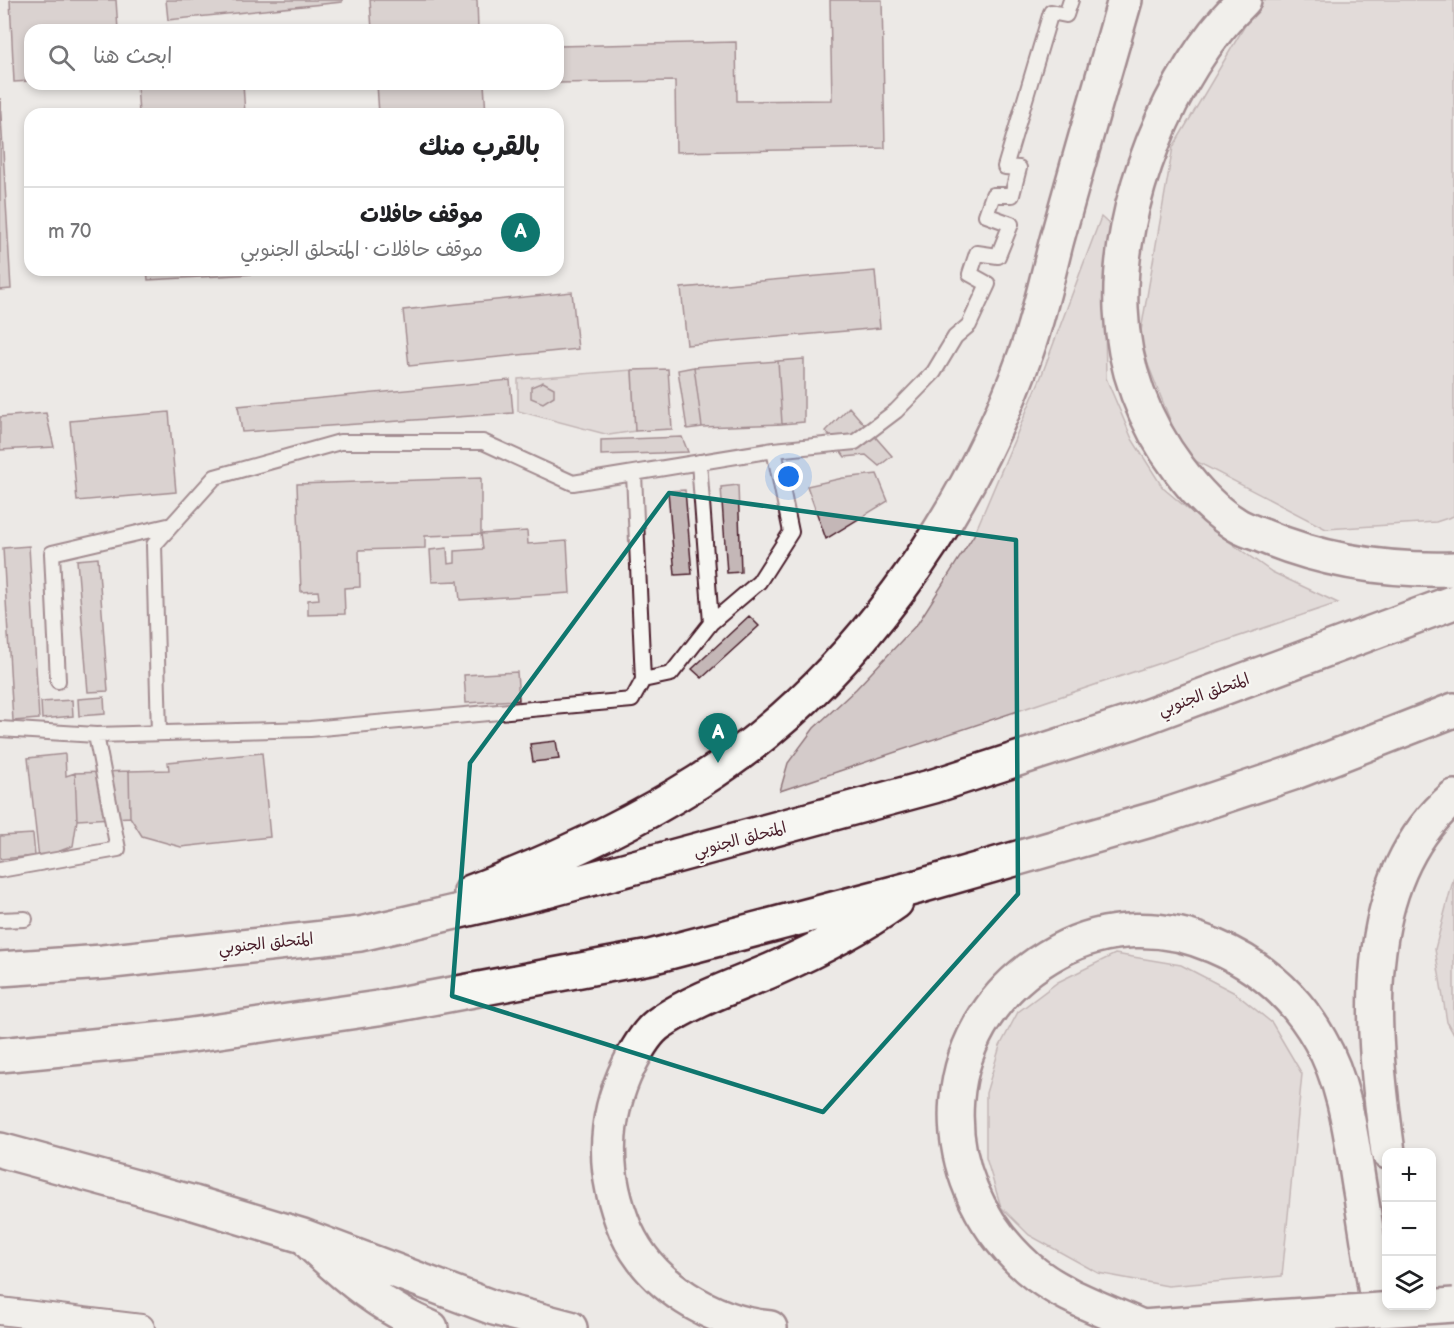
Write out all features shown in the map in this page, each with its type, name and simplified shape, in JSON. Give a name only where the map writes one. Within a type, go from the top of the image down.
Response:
[{"type":"main road","points":[[360,934],[490,885],[554,857],[698,782],[786,713],[865,633],[900,589],[961,497],[1008,399],[1043,297],[1121,13],[1138,0]]},
{"type":"main road","points":[[1244,0],[1207,44],[1184,79],[1161,126],[1137,193],[1123,269],[1121,308],[1124,339],[1139,400],[1163,447],[1188,482],[1235,524],[1295,548],[1358,564],[1395,568],[1454,569]]},
{"type":"main road","name":"المتحلق الجنوبي","points":[[0,969],[103,962],[360,934],[546,891],[934,786],[1132,722],[1454,602]]},
{"type":"main road","points":[[0,1055],[164,1039],[378,1008],[650,957],[917,887],[1161,817],[1293,773],[1454,710]]},
{"type":"main road","points":[[1388,1148],[1377,1034],[1378,952],[1383,924],[1400,871],[1413,847],[1429,824],[1454,797]]},
{"type":"main road","points":[[771,1328],[754,1326],[717,1315],[682,1296],[653,1270],[630,1239],[614,1203],[607,1165],[608,1126],[617,1088],[634,1053],[659,1023],[728,986],[788,963],[836,939],[917,887]]},
{"type":"main road","points":[[1381,1328],[1350,1127],[1336,1080],[1321,1042],[1299,1008],[1270,978],[1236,955],[1198,939],[1158,931],[1117,930],[1074,942],[1035,963],[1002,993],[977,1029],[961,1071],[955,1114],[963,1169],[974,1200],[998,1237],[1030,1270],[1070,1294],[1135,1327],[1276,1317],[1454,1305]]},
{"type":"main road","points":[[0,1150],[194,1203],[303,1236],[494,1308],[570,1328]]},
{"type":"main road","points":[[303,1236],[348,1280],[381,1304],[431,1328]]},
{"type":"main road","points":[[1409,1310],[1411,1328]]},
{"type":"street","points":[[0,1311],[141,1328]]},
{"type":"lane","points":[[159,733],[154,545],[215,477],[340,442],[483,442],[573,483],[774,450],[855,442],[896,411],[934,372],[955,337],[969,325],[988,284],[970,274],[977,253],[998,256],[1011,224],[986,215],[993,195],[1012,195],[1019,168],[1005,167],[1051,12],[1066,15],[1071,0]]},
{"type":"lane","points":[[643,680],[671,674],[711,623],[759,582],[791,532],[774,450]]},
{"type":"lane","points":[[699,462],[711,623]]},
{"type":"lane","points":[[0,729],[96,735],[309,729],[632,700],[643,680],[634,474]]},
{"type":"lane","points":[[58,681],[52,553],[172,525]]},
{"type":"lane","points":[[0,870],[118,849],[96,735]]},
{"type":"lane","points":[[0,920],[25,919]]},
{"type":"highlighted area","points":[[669,493],[1016,540],[1018,894],[823,1112],[452,996],[470,763]]},
{"type":"shaded area","points":[[1260,0],[1454,0],[1454,516],[1436,522],[1326,529],[1184,455],[1139,342],[1173,147]]},
{"type":"shaded area","points":[[1101,217],[1110,225],[1104,267],[1106,378],[1132,439],[1163,488],[1214,531],[1272,572],[1338,603],[780,791],[788,763],[814,728],[856,689],[918,623],[974,535],[1041,377]]},
{"type":"shaded area","points":[[632,370],[635,431],[609,435],[518,411],[518,379]]},
{"type":"shaded area","points":[[1454,877],[1454,1035],[1447,1022],[1435,949]]},
{"type":"shaded area","points":[[1115,954],[1181,965],[1235,993],[1272,1023],[1302,1074],[1282,1276],[1168,1286],[1098,1273],[1029,1235],[1001,1207],[986,1158],[986,1093],[1000,1046],[1018,1012],[1058,982]]},
{"type":"building","points":[[10,0],[116,0],[118,24],[24,24],[24,81],[14,82]]},
{"type":"building","points":[[166,0],[342,0],[342,2],[168,20]]},
{"type":"building","points":[[370,0],[477,0],[478,24],[372,24]]},
{"type":"building","points":[[830,0],[882,0],[885,148],[676,152],[675,81],[564,83],[564,46],[736,42],[737,101],[832,100]]},
{"type":"building","points":[[137,90],[243,90],[245,108],[139,108]]},
{"type":"building","points":[[377,90],[484,90],[486,108],[379,108]]},
{"type":"building","points":[[0,98],[11,289],[0,290]]},
{"type":"building","points":[[875,271],[880,328],[687,345],[681,288]]},
{"type":"building","points":[[148,276],[219,276],[148,280]]},
{"type":"building","points":[[572,292],[578,349],[409,366],[403,310]]},
{"type":"building","points":[[804,359],[804,422],[782,424],[778,361]]},
{"type":"building","points":[[778,361],[782,424],[702,427],[694,367]]},
{"type":"building","points":[[694,367],[702,427],[687,429],[678,370]]},
{"type":"building","points":[[668,369],[672,429],[635,431],[632,370]]},
{"type":"building","points":[[510,380],[513,413],[242,432],[238,406]]},
{"type":"building","points":[[543,382],[554,388],[554,396],[543,403],[531,398],[531,387]]},
{"type":"building","points":[[849,407],[892,456],[879,466],[866,455],[845,457],[826,431]]},
{"type":"building","points":[[169,412],[176,492],[77,501],[70,421]]},
{"type":"building","points":[[46,413],[54,447],[0,450],[0,417]]},
{"type":"building","points":[[682,437],[688,452],[601,455],[601,440]]},
{"type":"building","points":[[877,474],[888,501],[826,539],[807,486],[843,478]]},
{"type":"building","points":[[481,478],[481,534],[425,536],[425,548],[359,550],[360,587],[344,588],[345,614],[308,615],[308,600],[319,599],[318,591],[301,592],[297,484]]},
{"type":"building","points":[[738,485],[741,572],[727,573],[721,487]]},
{"type":"building","points":[[685,490],[692,574],[675,575],[668,491]]},
{"type":"building","points":[[527,531],[528,544],[567,541],[570,593],[460,600],[458,581],[432,582],[430,550],[447,548],[448,564],[455,563],[455,551],[483,549],[481,534]]},
{"type":"building","points":[[29,546],[39,719],[13,721],[3,548]]},
{"type":"building","points":[[98,558],[108,691],[88,692],[77,560]]},
{"type":"building","points":[[749,616],[759,626],[702,678],[692,669]]},
{"type":"building","points":[[517,672],[519,700],[466,703],[464,675]]},
{"type":"building","points":[[104,697],[105,714],[79,716],[78,699]]},
{"type":"building","points":[[72,700],[73,716],[42,719],[41,702]]},
{"type":"building","points":[[556,741],[559,759],[533,762],[530,744]]},
{"type":"building","points":[[262,753],[270,837],[181,847],[142,836],[130,817],[129,771],[169,770],[168,762]]},
{"type":"building","points":[[65,754],[66,776],[75,773],[77,820],[73,846],[39,859],[28,758]]},
{"type":"building","points":[[129,771],[130,817],[77,820],[75,773]]},
{"type":"building","points":[[33,834],[35,856],[0,859],[0,836]]},
{"type":"place","name":"موقف حافلات","points":[[718,763]]}]
